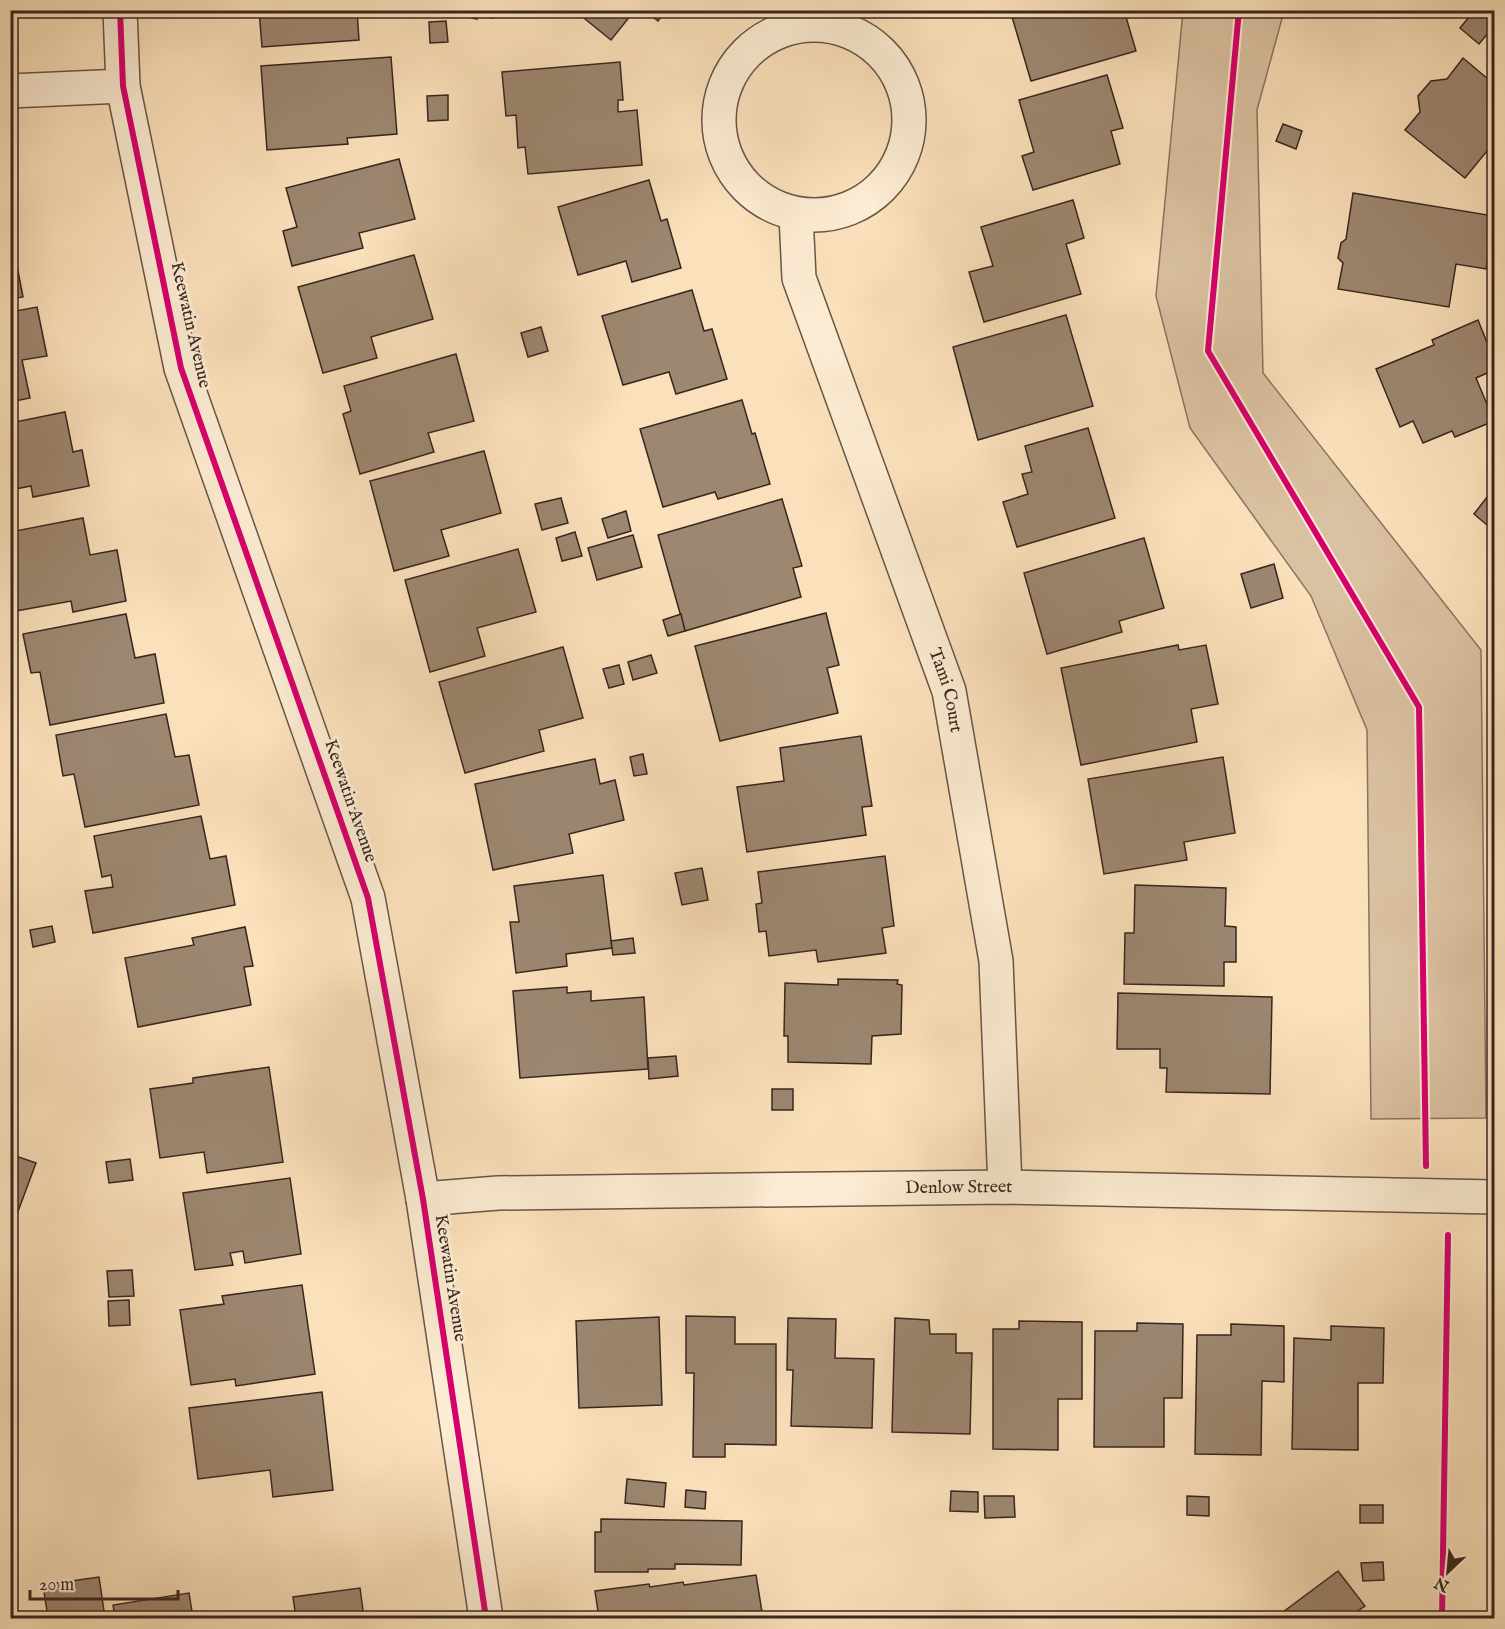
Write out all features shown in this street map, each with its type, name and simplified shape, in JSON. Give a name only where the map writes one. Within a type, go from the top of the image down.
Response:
[{"type":"street","name":"Keewatin Avenue","points":[[120,10],[123,86],[181,368],[368,898],[423,1198],[486,1618]]},
{"type":"street","points":[[804,24],[837,27],[867,41],[889,62],[905,91],[910,130],[901,162],[881,189],[861,204],[830,215],[796,215],[757,198],[733,174],[720,143],[721,94],[735,64],[754,45],[783,29],[804,24]]},
{"type":"street","points":[[10,91],[123,86]]},
{"type":"street","name":"Tami Court","points":[[796,215],[799,278],[949,691],[996,961],[1005,1187]]},
{"type":"street","name":"Denlow Street","points":[[423,1198],[498,1193],[1005,1187],[1494,1197]]},
{"type":"shaded area","points":[[1183,11],[1284,11],[1257,110],[1263,373],[1481,650],[1486,1118],[1371,1119],[1367,730],[1311,596],[1190,428],[1156,296]]},
{"type":"building","points":[[259,10],[357,10],[359,40],[262,47]]},
{"type":"building","points":[[455,10],[478,10],[477,19],[454,14]]},
{"type":"building","points":[[478,10],[495,10],[493,18],[478,14]]},
{"type":"building","points":[[574,10],[635,10],[611,40]]},
{"type":"building","points":[[644,10],[666,10],[658,21]]},
{"type":"building","points":[[1010,10],[1124,10],[1136,51],[1031,81]]},
{"type":"building","points":[[1475,10],[1488,10],[1494,16],[1494,26],[1479,44],[1460,28]]},
{"type":"building","points":[[446,21],[448,42],[430,43],[429,22]]},
{"type":"building","points":[[391,57],[397,134],[347,138],[348,144],[267,150],[261,66]]},
{"type":"building","points":[[1463,58],[1494,84],[1494,149],[1491,146],[1465,178],[1405,130],[1420,112],[1418,96],[1431,81],[1447,79]]},
{"type":"building","points":[[620,62],[623,100],[618,100],[618,112],[637,110],[642,165],[528,174],[525,147],[518,148],[516,115],[506,116],[502,72]]},
{"type":"building","points":[[1107,75],[1123,128],[1111,131],[1120,164],[1033,190],[1022,156],[1034,152],[1019,100]]},
{"type":"building","points":[[448,95],[448,120],[428,121],[427,96]]},
{"type":"building","points":[[1283,124],[1302,131],[1296,149],[1276,141]]},
{"type":"building","points":[[399,159],[415,219],[359,233],[363,248],[292,266],[283,231],[297,227],[286,188]]},
{"type":"building","points":[[649,180],[661,221],[667,219],[681,268],[632,282],[626,261],[578,275],[558,207]]},
{"type":"building","points":[[1353,193],[1494,216],[1486,269],[1456,264],[1449,307],[1338,289],[1343,263],[1338,258],[1341,243],[1346,239]]},
{"type":"building","points":[[1073,200],[1084,238],[1066,244],[1081,294],[984,322],[969,272],[993,266],[981,227]]},
{"type":"building","points":[[10,229],[23,297],[10,299]]},
{"type":"building","points":[[414,255],[433,319],[371,337],[377,358],[323,373],[298,287]]},
{"type":"building","points":[[692,290],[704,331],[712,329],[727,379],[676,394],[669,372],[623,385],[602,316]]},
{"type":"building","points":[[37,307],[47,356],[22,360],[30,398],[10,402],[10,312]]},
{"type":"building","points":[[1066,315],[1093,406],[978,440],[953,347]]},
{"type":"building","points":[[1478,320],[1494,360],[1494,370],[1476,378],[1494,421],[1455,437],[1452,431],[1423,443],[1413,421],[1400,427],[1376,369],[1434,345],[1432,340]]},
{"type":"building","points":[[541,327],[548,351],[528,357],[521,333]]},
{"type":"building","points":[[456,354],[474,421],[428,433],[434,452],[360,474],[343,414],[351,411],[344,386]]},
{"type":"building","points":[[742,400],[752,434],[755,433],[770,484],[718,499],[715,492],[663,507],[640,429]]},
{"type":"building","points":[[65,412],[73,452],[82,450],[89,486],[33,497],[31,486],[10,490],[10,423]]},
{"type":"building","points":[[1088,428],[1115,518],[1017,547],[1003,502],[1028,494],[1022,474],[1032,472],[1025,446]]},
{"type":"building","points":[[484,451],[501,513],[441,530],[449,556],[394,571],[370,481]]},
{"type":"building","points":[[1494,488],[1494,531],[1474,514]]},
{"type":"building","points":[[561,498],[568,523],[542,530],[535,504]]},
{"type":"building","points":[[782,499],[802,566],[793,568],[801,597],[685,631],[658,535]]},
{"type":"building","points":[[626,511],[631,531],[608,538],[602,519]]},
{"type":"building","points":[[83,518],[90,555],[117,550],[126,601],[73,612],[71,601],[10,612],[10,532]]},
{"type":"building","points":[[575,532],[582,556],[562,561],[556,538]]},
{"type":"building","points":[[633,535],[642,567],[597,580],[588,548]]},
{"type":"building","points":[[1144,538],[1164,608],[1119,621],[1122,632],[1047,654],[1024,573]]},
{"type":"building","points":[[518,549],[536,612],[477,628],[485,656],[430,672],[405,580]]},
{"type":"building","points":[[1274,564],[1283,598],[1251,608],[1241,574]]},
{"type":"building","points":[[826,613],[839,665],[827,668],[838,713],[720,741],[695,646]]},
{"type":"building","points":[[126,614],[135,658],[155,654],[164,703],[50,725],[40,672],[31,673],[23,634]]},
{"type":"building","points":[[681,614],[685,631],[668,636],[663,620]]},
{"type":"building","points":[[1178,645],[1179,650],[1206,645],[1218,704],[1191,709],[1197,742],[1081,765],[1061,668]]},
{"type":"building","points":[[563,647],[583,718],[539,730],[544,751],[465,773],[439,682]]},
{"type":"building","points":[[651,655],[657,673],[633,680],[628,662]]},
{"type":"building","points":[[619,665],[624,684],[609,688],[603,669]]},
{"type":"building","points":[[166,714],[175,757],[189,755],[199,805],[85,827],[74,774],[63,776],[56,735]]},
{"type":"building","points":[[861,736],[872,806],[862,807],[866,835],[747,852],[737,787],[784,781],[780,748]]},
{"type":"building","points":[[643,754],[647,774],[634,776],[630,757]]},
{"type":"building","points":[[1223,757],[1235,833],[1184,842],[1187,860],[1104,874],[1088,779]]},
{"type":"building","points":[[595,759],[600,784],[615,780],[624,820],[569,834],[573,853],[493,870],[475,784]]},
{"type":"building","points":[[201,816],[210,859],[226,856],[235,905],[93,933],[85,891],[113,887],[111,875],[102,877],[94,836]]},
{"type":"building","points":[[885,856],[894,926],[882,928],[886,953],[818,962],[816,950],[769,956],[766,931],[759,932],[756,904],[762,903],[758,872]]},
{"type":"building","points":[[702,868],[708,900],[682,905],[675,873]]},
{"type":"building","points":[[603,875],[612,948],[566,954],[567,966],[516,973],[510,922],[519,922],[514,886]]},
{"type":"building","points":[[1135,885],[1226,888],[1225,926],[1236,927],[1236,962],[1224,962],[1224,986],[1124,984],[1125,933],[1134,933]]},
{"type":"building","points":[[52,926],[55,942],[33,947],[30,930]]},
{"type":"building","points":[[245,927],[253,966],[244,967],[251,1005],[138,1027],[125,958],[194,945],[192,938]]},
{"type":"building","points":[[633,938],[635,953],[613,955],[611,941]]},
{"type":"building","points":[[838,979],[898,980],[897,984],[902,985],[901,1034],[872,1036],[871,1064],[788,1062],[788,1036],[784,1036],[785,983],[838,985]]},
{"type":"building","points":[[567,987],[567,993],[591,991],[591,1001],[644,997],[648,1069],[520,1078],[513,991]]},
{"type":"building","points":[[1118,993],[1272,997],[1270,1094],[1166,1092],[1167,1068],[1160,1068],[1160,1049],[1117,1049]]},
{"type":"building","points":[[676,1056],[678,1076],[649,1079],[648,1058]]},
{"type":"building","points":[[269,1067],[283,1162],[207,1173],[204,1152],[160,1158],[150,1089],[193,1083],[193,1078]]},
{"type":"building","points":[[772,1089],[793,1089],[793,1110],[772,1110]]},
{"type":"building","points":[[10,1154],[36,1163],[10,1233]]},
{"type":"building","points":[[130,1159],[133,1180],[109,1183],[106,1162]]},
{"type":"building","points":[[290,1178],[301,1254],[245,1263],[243,1251],[230,1253],[233,1265],[195,1270],[183,1193]]},
{"type":"building","points":[[132,1270],[134,1296],[109,1297],[107,1271]]},
{"type":"building","points":[[302,1285],[315,1374],[236,1386],[235,1379],[191,1385],[180,1310],[224,1304],[222,1296]]},
{"type":"building","points":[[129,1300],[130,1325],[109,1326],[108,1301]]},
{"type":"building","points":[[686,1316],[735,1317],[735,1344],[776,1344],[776,1445],[725,1444],[725,1457],[693,1457],[694,1373],[686,1373]]},
{"type":"building","points":[[659,1317],[662,1405],[579,1408],[576,1321]]},
{"type":"building","points":[[788,1318],[836,1319],[835,1358],[874,1359],[872,1428],[791,1426],[793,1370],[787,1370]]},
{"type":"building","points":[[895,1318],[929,1320],[930,1334],[956,1334],[956,1353],[972,1353],[970,1434],[892,1432]]},
{"type":"building","points":[[1019,1321],[1082,1322],[1082,1399],[1058,1399],[1058,1450],[993,1449],[993,1329],[1019,1329]]},
{"type":"building","points":[[1137,1323],[1183,1324],[1182,1398],[1164,1398],[1164,1447],[1094,1447],[1095,1331],[1137,1331]]},
{"type":"building","points":[[1231,1324],[1284,1326],[1284,1382],[1262,1381],[1261,1455],[1195,1454],[1197,1335],[1231,1335]]},
{"type":"building","points":[[1331,1326],[1384,1328],[1383,1383],[1358,1383],[1358,1450],[1292,1449],[1294,1338],[1331,1340]]},
{"type":"building","points":[[322,1392],[333,1490],[273,1497],[270,1470],[198,1479],[189,1408]]},
{"type":"building","points":[[627,1479],[666,1483],[664,1507],[625,1503]]},
{"type":"building","points":[[686,1490],[706,1492],[705,1509],[685,1507]]},
{"type":"building","points":[[951,1491],[978,1492],[978,1512],[950,1511]]},
{"type":"building","points":[[984,1496],[1014,1496],[1015,1517],[985,1518]]},
{"type":"building","points":[[1187,1496],[1209,1497],[1209,1516],[1187,1515]]},
{"type":"building","points":[[1360,1505],[1383,1505],[1383,1523],[1360,1523]]},
{"type":"building","points":[[601,1519],[742,1521],[741,1565],[675,1564],[675,1569],[648,1569],[648,1572],[595,1572],[595,1532],[601,1532]]},
{"type":"building","points":[[1383,1562],[1384,1580],[1363,1581],[1361,1563]]},
{"type":"building","points":[[1338,1571],[1365,1606],[1358,1611],[1364,1618],[1275,1618]]},
{"type":"building","points":[[756,1575],[763,1618],[599,1618],[595,1591],[649,1584],[650,1587],[683,1582],[684,1585]]},
{"type":"building","points":[[99,1577],[105,1618],[48,1618],[43,1585]]},
{"type":"building","points":[[12,1583],[17,1618],[10,1618]]},
{"type":"building","points":[[360,1588],[364,1618],[296,1618],[293,1597]]},
{"type":"building","points":[[189,1593],[193,1618],[115,1618],[113,1605]]},
{"type":"cycle path","points":[[120,10],[123,86],[181,368],[368,898],[423,1199],[486,1618]]},
{"type":"cycle path","points":[[1239,10],[1208,351],[1419,707],[1426,1166]]},
{"type":"cycle path","points":[[1442,1618],[1448,1235]]}]
